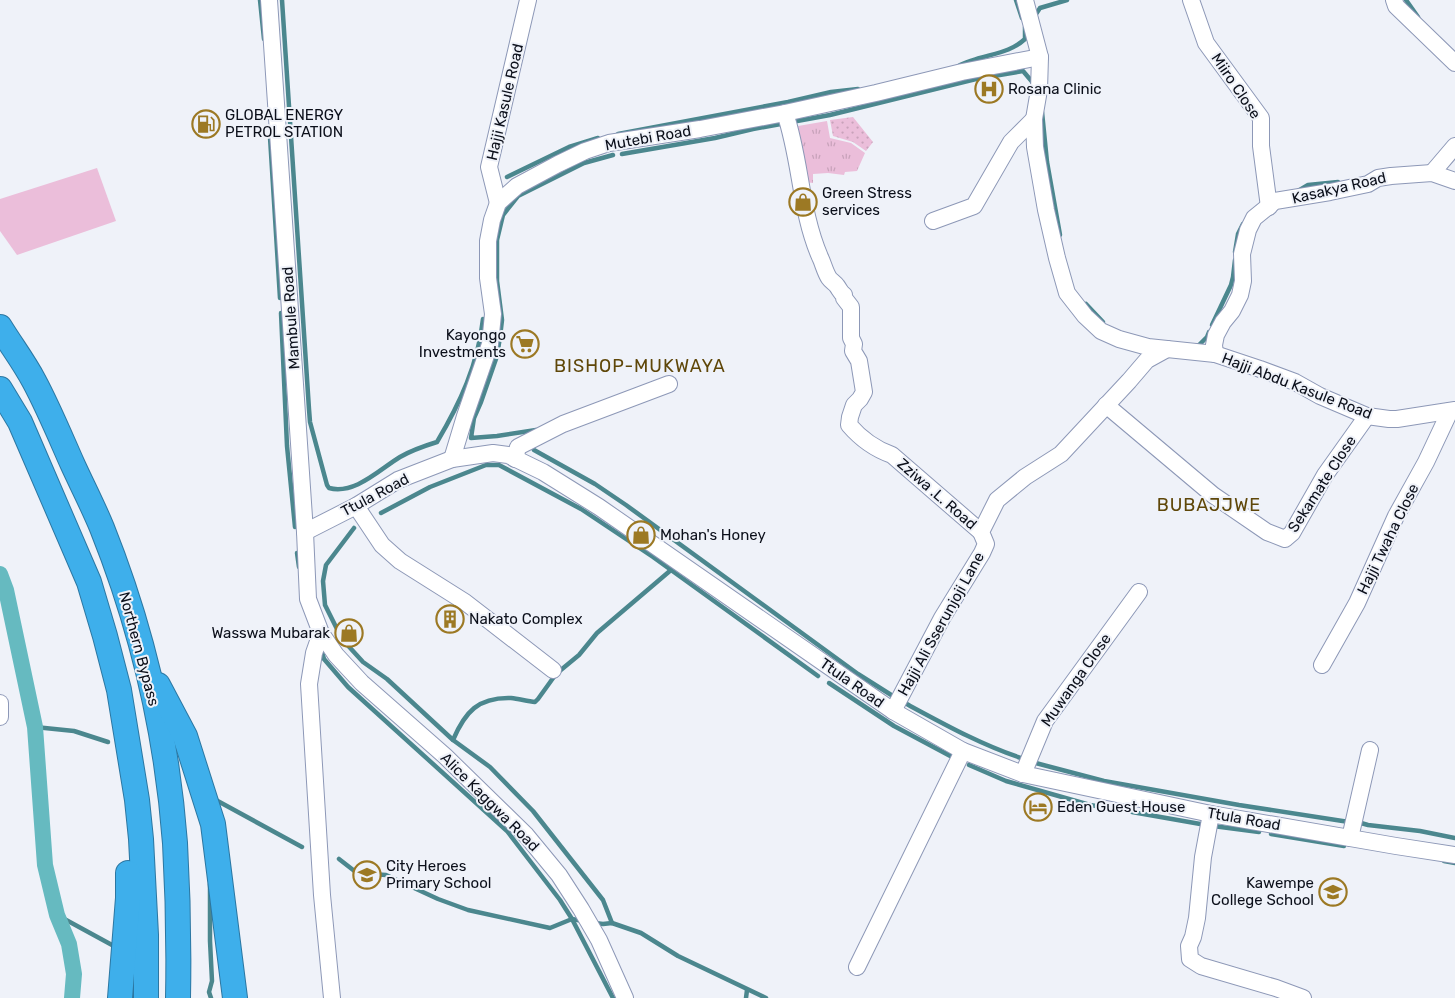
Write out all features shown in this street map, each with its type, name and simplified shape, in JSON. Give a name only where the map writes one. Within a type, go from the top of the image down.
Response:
[{"type":"highway","name":"Northern Bypass","points":[[0,327],[34,381],[102,527],[144,657],[158,721],[172,810],[178,907],[178,998]]},
{"type":"highway","name":"Northern Bypass","points":[[0,389],[20,422],[89,582],[119,690],[138,800],[146,935],[146,998]]},
{"type":"highway","points":[[144,657],[185,736],[213,824],[235,998]]},
{"type":"highway","points":[[120,998],[128,898],[128,739]]},
{"type":"street","name":"Mambule Road","points":[[269,0],[308,599],[321,633]]},
{"type":"street","name":"Hajji Kasule Road","points":[[498,203],[489,167],[528,0]]},
{"type":"street","name":"Miiro Close","points":[[1191,0],[1206,43],[1261,118],[1261,146],[1269,206]]},
{"type":"street","points":[[1394,0],[1396,6],[1455,63]]},
{"type":"street","name":"Hajji Abdu Kasule Road","points":[[1028,1],[1040,57],[1039,90],[1034,119],[1035,147],[1046,210],[1057,258],[1068,293],[1085,316],[1101,331],[1119,339],[1148,347],[1214,354],[1295,382],[1320,396],[1367,416],[1397,419],[1452,410]]},
{"type":"street","name":"Mutebi Road","points":[[498,203],[517,186],[529,179],[585,152],[609,143],[700,129],[1040,57]]},
{"type":"street","name":"Zziwa .L. Road","points":[[785,112],[792,135],[812,238],[829,277],[851,307],[851,338],[854,344],[853,351],[859,361],[864,392],[860,400],[854,405],[849,425],[878,450],[892,455],[980,532]]},
{"type":"street","points":[[934,221],[974,206],[1011,142],[1034,119]]},
{"type":"street","points":[[1432,173],[1455,146]]},
{"type":"street","name":"Kasakya Road","points":[[1214,354],[1216,335],[1240,295],[1243,281],[1242,254],[1248,230],[1254,218],[1275,201],[1368,184],[1378,178],[1432,173],[1455,181]]},
{"type":"street","points":[[452,459],[490,344],[493,314],[488,278],[488,241],[498,203]]},
{"type":"street","name":"Hajji Ali Sserunjoji Lane","points":[[893,711],[942,618],[982,553],[986,544],[980,532],[997,500],[1025,477],[1061,454],[1147,360],[1167,349]]},
{"type":"street","points":[[515,459],[518,447],[564,424],[669,384]]},
{"type":"street","name":"Sekamate Close","points":[[1106,405],[1213,495],[1267,532],[1285,539],[1292,533],[1325,475],[1367,416]]},
{"type":"street","name":"Hajji Twaha Close","points":[[1322,665],[1357,603],[1396,516],[1452,410]]},
{"type":"street","name":"Ttula Road","points":[[305,532],[356,506],[398,480],[452,459],[493,453],[508,455],[543,472],[600,507],[893,711],[963,751],[1023,774],[1211,814],[1455,855]]},
{"type":"street","points":[[356,506],[382,545],[400,561],[465,602],[552,670]]},
{"type":"street","name":"Muwanga Close","points":[[1023,774],[1045,721],[1138,592]]},
{"type":"street","points":[[321,633],[314,653],[309,684],[322,895],[332,998]]},
{"type":"street","name":"Alice Kaggwa Road","points":[[321,633],[336,655],[362,683],[445,756],[526,835],[559,875],[581,909],[599,940],[626,998]]},
{"type":"street","points":[[0,703],[0,717]]},
{"type":"street","points":[[1350,838],[1370,750]]},
{"type":"street","points":[[857,967],[963,751]]},
{"type":"street","points":[[1211,814],[1203,857],[1197,918],[1189,946],[1190,959],[1201,966],[1303,998]]},
{"type":"green space","points":[[853,117],[873,142],[866,151],[853,142],[833,136],[830,120]]},
{"type":"green space","points":[[827,121],[830,138],[851,143],[865,153],[857,171],[845,172],[844,175],[813,174],[813,183],[805,182],[798,126]]},
{"type":"green space","points":[[97,168],[116,221],[17,255],[0,231],[0,199]]},
{"type":"waterway","points":[[260,0],[264,39]]},
{"type":"waterway","points":[[282,0],[310,422],[329,488],[348,488],[358,484],[418,448],[437,442],[467,383],[477,352],[483,319]]},
{"type":"waterway","points":[[1016,0],[1022,18]]},
{"type":"waterway","points":[[1034,17],[1040,8],[1067,0]]},
{"type":"waterway","points":[[1406,0],[1418,17]]},
{"type":"waterway","points":[[960,65],[1015,46],[1025,39],[1025,27]]},
{"type":"waterway","points":[[622,154],[830,115],[976,79],[1023,71],[1034,84]]},
{"type":"waterway","points":[[618,134],[831,92],[858,89]]},
{"type":"waterway","points":[[1042,112],[1047,162],[1060,235]]},
{"type":"waterway","points":[[270,137],[280,298]]},
{"type":"waterway","points":[[507,177],[569,147],[598,138]]},
{"type":"waterway","points":[[536,430],[471,438],[474,418],[497,356],[500,337],[502,320],[497,281],[497,240],[503,215],[518,196],[584,163],[613,155]]},
{"type":"waterway","points":[[1298,191],[1308,185],[1338,182]]},
{"type":"waterway","points":[[1235,252],[1238,234],[1243,224]]},
{"type":"waterway","points":[[1212,325],[1231,285],[1235,260]]},
{"type":"waterway","points":[[1086,304],[1103,322]]},
{"type":"waterway","points":[[281,313],[287,446],[295,527]]},
{"type":"waterway","points":[[1196,346],[1207,337],[1209,332]]},
{"type":"waterway","points":[[534,450],[595,484],[626,505],[858,674],[896,698]]},
{"type":"waterway","points":[[381,513],[430,487],[486,465],[499,465],[581,509],[653,557],[818,676]]},
{"type":"waterway","points":[[354,528],[326,565],[323,581],[325,605],[342,639],[363,662],[387,679],[453,740],[490,767],[533,811],[603,900],[612,923]]},
{"type":"waterway","points":[[297,553],[299,567]]},
{"type":"waterway","points":[[453,740],[462,721],[481,703],[500,698],[535,702],[556,674],[579,655],[597,633],[671,570]]},
{"type":"waterway","points":[[0,574],[6,590],[35,727],[45,865],[57,915],[69,944],[74,974],[72,998]]},
{"type":"waterway","points":[[321,649],[324,659],[348,687],[507,831],[560,900],[572,919],[613,998]]},
{"type":"waterway","points":[[829,683],[894,726],[954,758]]},
{"type":"waterway","points":[[903,702],[947,726],[1024,759]]},
{"type":"waterway","points":[[35,727],[74,731],[108,742]]},
{"type":"waterway","points":[[1032,762],[1104,781],[1349,822]]},
{"type":"waterway","points":[[969,765],[1006,781],[1090,805],[1120,810]]},
{"type":"waterway","points":[[214,799],[302,847]]},
{"type":"waterway","points":[[1132,812],[1206,825]]},
{"type":"waterway","points":[[1361,823],[1455,838]]},
{"type":"waterway","points":[[1213,826],[1259,832]]},
{"type":"waterway","points":[[1271,834],[1344,846]]},
{"type":"waterway","points":[[339,859],[357,873],[386,875],[438,899],[468,910],[550,928],[572,919],[583,921]]},
{"type":"waterway","points":[[1444,861],[1455,863]]},
{"type":"waterway","points":[[210,884],[212,981],[209,992],[211,998]]},
{"type":"waterway","points":[[57,915],[112,945]]},
{"type":"waterway","points":[[595,923],[612,923],[641,933],[678,956],[766,998]]},
{"type":"waterway","points":[[746,998],[747,990]]},
{"type":"place","name":"Rosana Clinic","points":[[989,89]]},
{"type":"place","name":"GLOBAL ENERGY PETROL STATION","points":[[206,124]]},
{"type":"place","name":"Green Stress services","points":[[803,202]]},
{"type":"place","name":"Kayongo Investments","points":[[525,344]]},
{"type":"place","name":"Mohan's Honey","points":[[641,535]]},
{"type":"place","name":"Nakato Complex","points":[[450,619]]},
{"type":"place","name":"Wasswa Mubarak","points":[[349,633]]},
{"type":"place","name":"Eden Guest House","points":[[1038,807]]},
{"type":"place","name":"City Heroes Primary School","points":[[367,875]]},
{"type":"place","name":"Kawempe College School","points":[[1333,892]]},
{"type":"district","name":"BISHOP-MUKWAYA","points":[[640,366]]},
{"type":"district","name":"BUBAJJWE","points":[[1209,505]]}]
